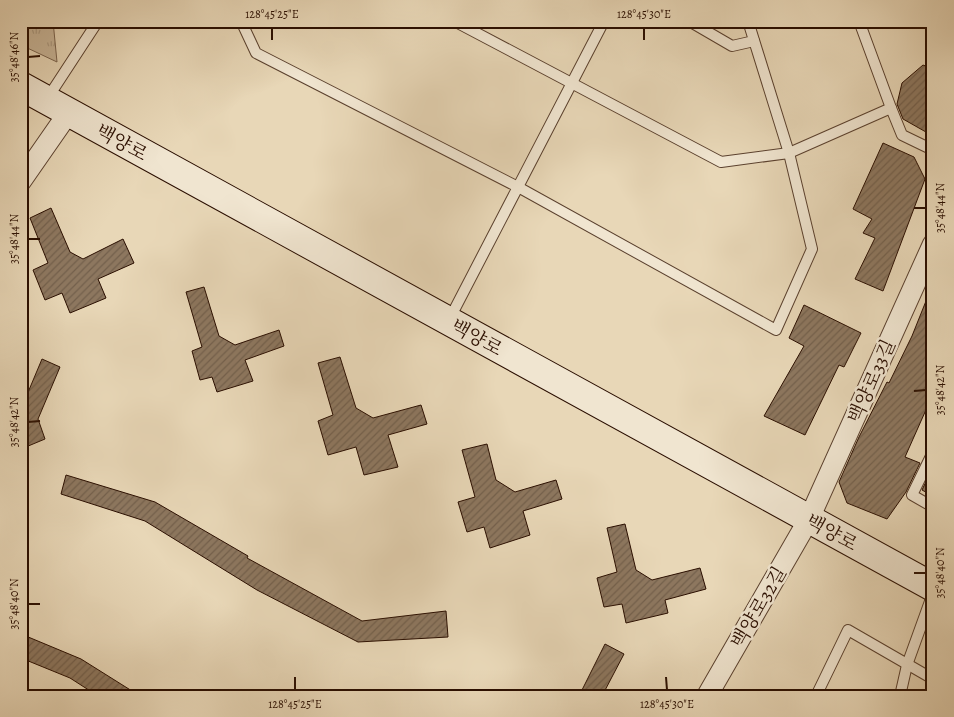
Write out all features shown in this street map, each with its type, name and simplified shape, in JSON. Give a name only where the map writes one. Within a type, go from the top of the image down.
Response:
[{"type":"street","name":"백양로","points":[[21,86],[933,587]]},
{"type":"street","points":[[21,181],[58,106]]},
{"type":"street","name":"백양로33길","points":[[809,519],[933,244]]},
{"type":"street","name":"백양로32길","points":[[707,696],[809,519]]},
{"type":"lane","points":[[58,106],[98,21]]},
{"type":"lane","points":[[241,21],[256,53],[518,187],[776,330],[812,249],[789,153],[748,21]]},
{"type":"lane","points":[[454,21],[721,162],[789,153],[891,108]]},
{"type":"lane","points":[[448,321],[604,21]]},
{"type":"lane","points":[[689,21],[732,46],[754,41]]},
{"type":"lane","points":[[858,21],[902,135],[933,150]]},
{"type":"lane","points":[[933,452],[912,495],[933,507]]},
{"type":"lane","points":[[900,696],[906,665],[933,593]]},
{"type":"lane","points":[[816,696],[848,630],[933,679]]},
{"type":"green space","points":[[21,21],[53,21],[57,62],[21,45]]},
{"type":"building","points":[[923,65],[933,69],[933,136],[903,119],[897,104],[902,83]]},
{"type":"building","points":[[883,143],[914,157],[925,179],[883,291],[855,279],[875,238],[863,233],[872,219],[853,209]]},
{"type":"building","points":[[51,208],[70,252],[83,259],[123,239],[134,263],[98,279],[106,298],[70,313],[62,293],[45,300],[33,270],[48,263],[30,218]]},
{"type":"building","points":[[932,286],[933,394],[905,457],[920,463],[906,492],[887,519],[847,503],[839,482],[859,437],[912,336]]},
{"type":"building","points":[[204,287],[219,336],[235,345],[279,330],[284,346],[245,360],[253,381],[217,392],[212,377],[200,380],[192,351],[202,347],[186,292]]},
{"type":"building","points":[[804,305],[861,333],[844,367],[839,365],[805,435],[764,416],[804,346],[789,338]]},
{"type":"building","points":[[340,357],[356,408],[373,418],[421,405],[427,424],[388,435],[398,467],[364,475],[356,447],[328,455],[318,421],[333,415],[318,363]]},
{"type":"building","points":[[42,359],[60,367],[38,419],[45,439],[21,449],[21,409]]},
{"type":"building","points":[[487,444],[496,480],[515,492],[556,480],[562,499],[523,511],[530,535],[490,548],[484,527],[467,532],[458,502],[475,497],[462,450]]},
{"type":"building","points":[[933,469],[933,496],[922,490]]},
{"type":"building","points":[[66,475],[155,502],[248,556],[247,558],[362,621],[446,611],[448,637],[358,642],[257,590],[145,521],[61,494]]},
{"type":"building","points":[[625,524],[636,570],[652,580],[700,568],[706,589],[665,600],[668,613],[626,623],[622,604],[604,607],[597,578],[617,572],[607,528]]},
{"type":"building","points":[[21,634],[81,659],[140,696],[98,696],[70,678],[21,658]]},
{"type":"building","points":[[605,644],[624,654],[602,696],[579,696]]}]
